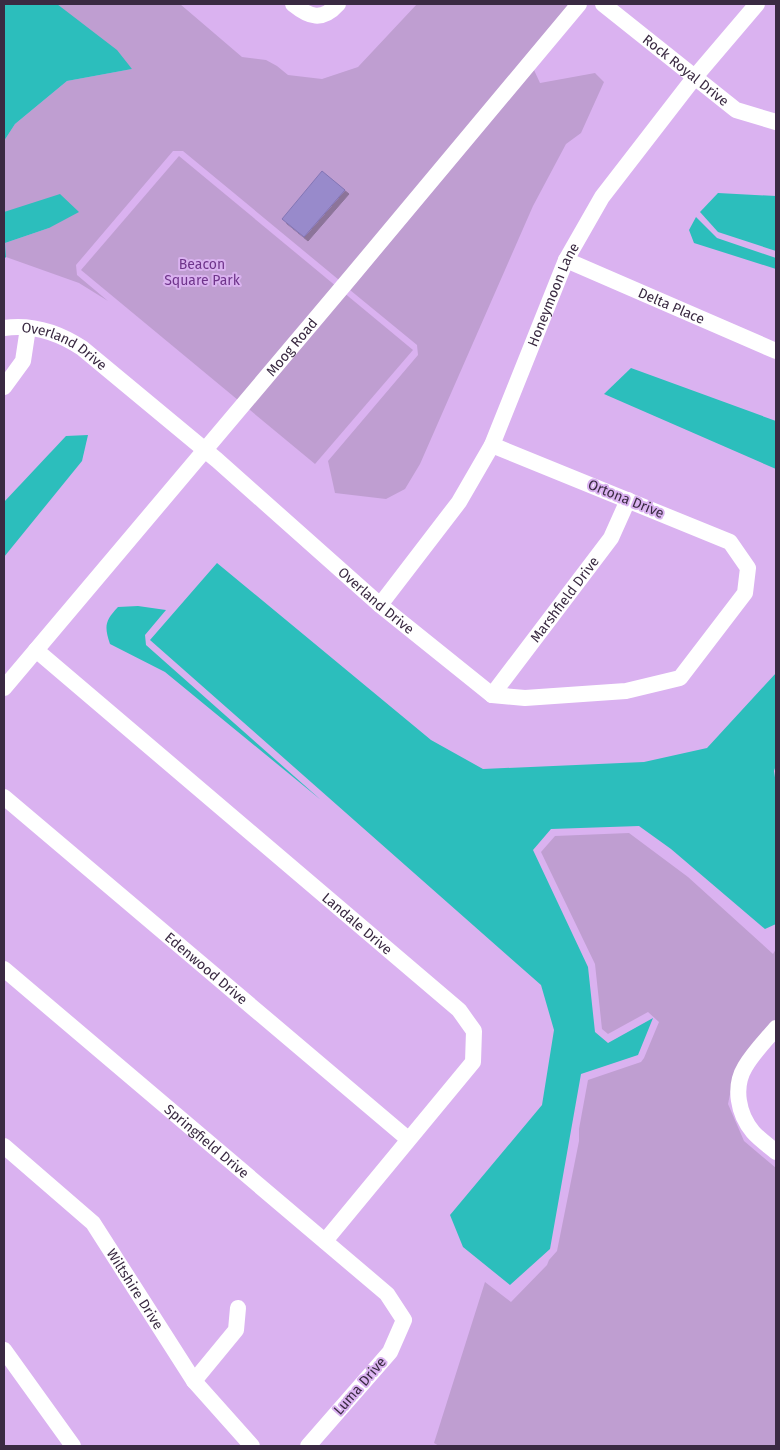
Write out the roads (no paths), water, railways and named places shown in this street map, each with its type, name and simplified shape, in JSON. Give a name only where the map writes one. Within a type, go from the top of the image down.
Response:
[{"type":"street","points":[[293,4],[303,12],[313,16],[324,14],[338,4]]},
{"type":"street","name":"Moog Road","points":[[4,688],[579,4]]},
{"type":"street","name":"Rock Royal Drive","points":[[603,4],[736,110],[776,122]]},
{"type":"street","name":"Honeymoon Lane","points":[[380,605],[459,502],[492,445],[566,260],[602,197],[694,78],[757,4]]},
{"type":"street","name":"Delta Place","points":[[566,260],[776,351]]},
{"type":"street","name":"Overland Drive","points":[[4,328],[28,328],[55,334],[82,348],[205,450],[380,605],[492,695]]},
{"type":"street","points":[[4,387],[24,361],[28,328]]},
{"type":"street","name":"Ortona Drive","points":[[492,445],[730,542],[748,568],[745,593],[680,678],[626,691],[525,698],[492,695]]},
{"type":"street","name":"Marshfield Drive","points":[[492,695],[611,538],[628,500]]},
{"type":"street","name":"Landale Drive","points":[[36,650],[458,1010],[474,1031],[473,1062],[325,1241]]},
{"type":"street","name":"Edenwood Drive","points":[[4,797],[408,1139]]},
{"type":"street","name":"Springfield Drive","points":[[4,969],[387,1294],[404,1320]]},
{"type":"street","points":[[776,1028],[746,1065],[740,1076],[738,1093],[745,1122],[754,1134],[776,1152]]},
{"type":"street","name":"Wiltshire Drive","points":[[4,1146],[93,1223],[194,1381],[252,1446]]},
{"type":"street","points":[[194,1381],[236,1330],[238,1308]]},
{"type":"street","name":"Luma Drive","points":[[308,1446],[390,1352],[404,1320]]},
{"type":"street","points":[[4,1350],[73,1446]]},
{"type":"park label","name":"Beacon Square Park","points":[[202,272]]}]
